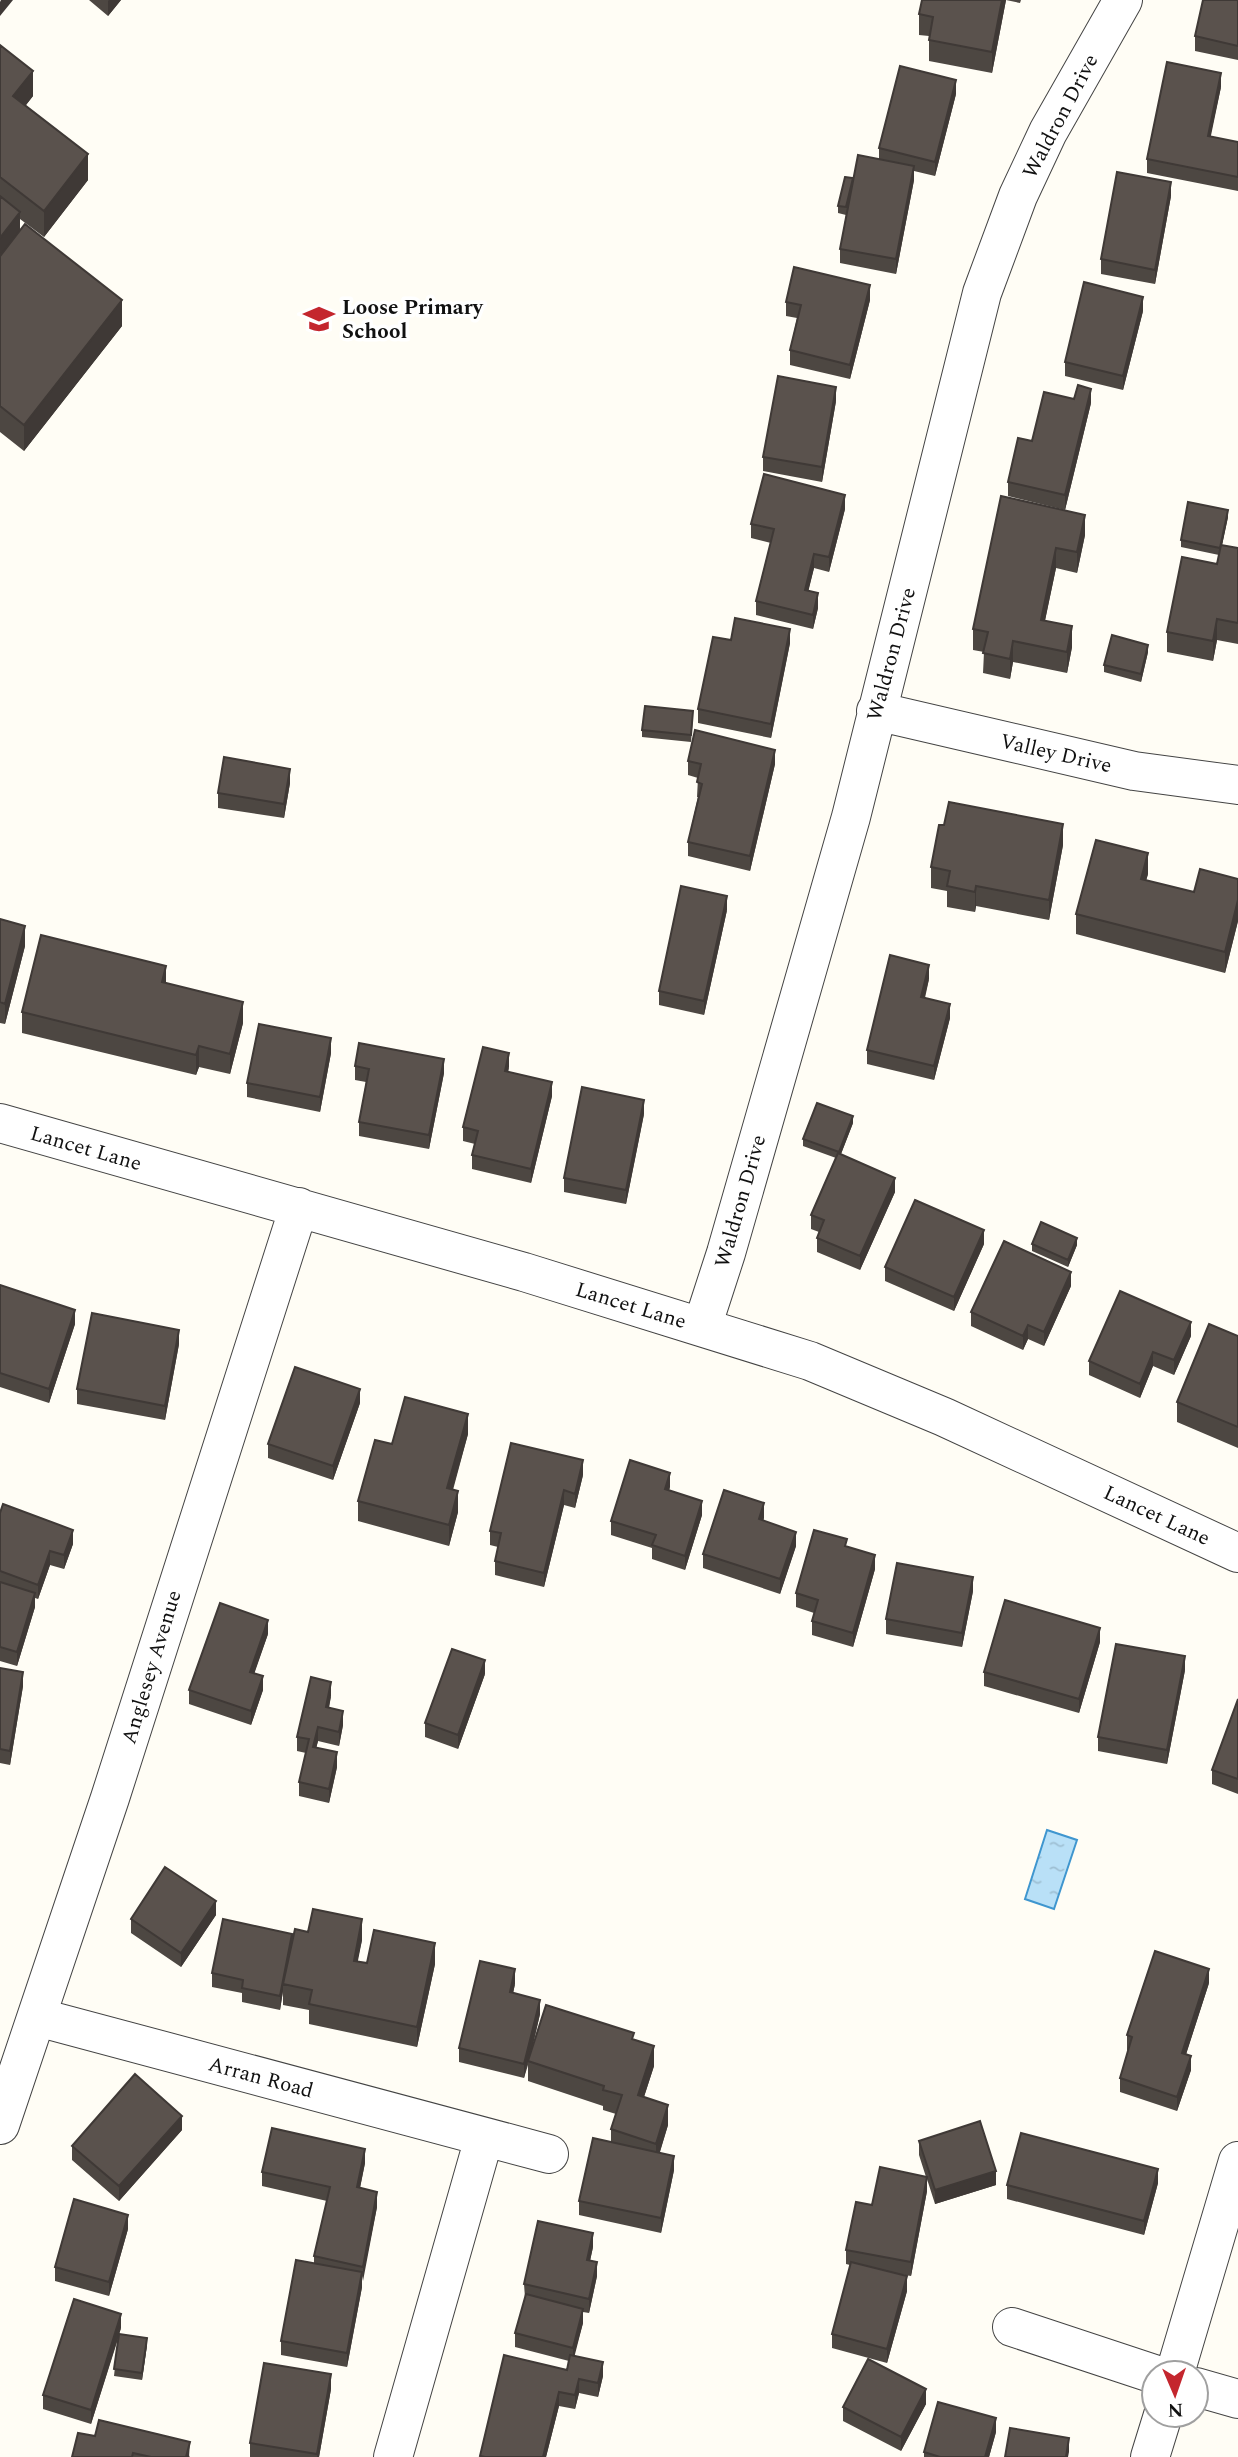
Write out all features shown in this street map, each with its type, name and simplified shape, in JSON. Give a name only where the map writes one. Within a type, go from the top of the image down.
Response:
[{"type":"street","name":"Waldron Drive","points":[[702,1327],[726,1254],[851,817],[982,293],[1018,196],[1048,132],[1124,0]]},
{"type":"street","name":"Valley Drive","points":[[876,711],[1134,771],[1238,785]]},
{"type":"street","name":"Lancet Lane","points":[[0,1123],[299,1207],[702,1327],[810,1362],[944,1417],[1238,1553]]},
{"type":"street","name":"Anglesey Avenue","points":[[0,2125],[299,1207]]},
{"type":"street","name":"Arran Road","points":[[37,2017],[549,2154]]},
{"type":"street","points":[[393,2457],[484,2138]]},
{"type":"street","points":[[1179,2359],[1238,2161]]},
{"type":"street","points":[[1012,2327],[1140,2369]]},
{"type":"street","points":[[1210,2391],[1238,2399]]},
{"type":"street","points":[[1150,2457],[1159,2429]]},
{"type":"water","points":[[1047,1830],[1077,1840],[1054,1909],[1025,1899]]},
{"type":"building","points":[[922,0],[1002,0],[992,52],[929,40],[933,17],[919,14]]},
{"type":"building","points":[[1203,0],[1238,0],[1238,46],[1195,36]]},
{"type":"building","points":[[0,45],[33,71],[13,96],[88,154],[44,211],[0,177]]},
{"type":"building","points":[[1167,62],[1221,73],[1208,136],[1238,142],[1238,177],[1147,159]]},
{"type":"building","points":[[900,66],[956,80],[935,162],[879,148]]},
{"type":"building","points":[[858,155],[914,166],[896,259],[840,249]]},
{"type":"building","points":[[1117,172],[1171,182],[1155,270],[1101,259]]},
{"type":"building","points":[[845,177],[853,178],[846,207],[838,206]]},
{"type":"building","points":[[0,196],[20,212],[0,238]]},
{"type":"building","points":[[25,224],[122,300],[24,425],[0,406],[0,254]]},
{"type":"building","points":[[794,267],[870,285],[850,365],[790,350],[801,305],[786,302]]},
{"type":"building","points":[[1084,282],[1143,297],[1123,376],[1065,362]]},
{"type":"building","points":[[778,376],[836,387],[822,467],[763,457]]},
{"type":"building","points":[[1078,385],[1091,389],[1065,495],[1008,482],[1018,438],[1032,441],[1044,392],[1074,399]]},
{"type":"building","points":[[764,474],[845,495],[829,557],[814,554],[805,590],[818,593],[813,615],[756,601],[774,529],[751,524]]},
{"type":"building","points":[[1001,496],[1085,515],[1077,552],[1056,548],[1041,620],[1072,626],[1067,652],[1013,641],[1010,659],[983,653],[988,632],[973,629]]},
{"type":"building","points":[[1188,502],[1228,510],[1220,548],[1181,540]]},
{"type":"building","points":[[1221,545],[1238,548],[1238,623],[1217,619],[1213,641],[1167,632],[1182,557],[1217,564]]},
{"type":"building","points":[[735,618],[790,629],[771,724],[698,709],[713,637],[731,640]]},
{"type":"building","points":[[1112,635],[1148,645],[1141,674],[1104,665]]},
{"type":"building","points":[[645,706],[693,711],[691,735],[642,730]]},
{"type":"building","points":[[695,730],[775,750],[750,856],[688,842],[702,784],[697,782],[701,764],[688,761]]},
{"type":"building","points":[[224,757],[290,769],[284,804],[218,793]]},
{"type":"building","points":[[949,802],[1063,824],[1049,900],[976,886],[975,892],[947,886],[950,871],[931,867],[939,825],[944,825]]},
{"type":"building","points":[[1096,840],[1148,853],[1141,879],[1194,892],[1200,869],[1238,879],[1238,900],[1225,952],[1076,914]]},
{"type":"building","points":[[681,886],[727,896],[704,1001],[659,991]]},
{"type":"building","points":[[0,919],[25,926],[5,1004],[0,1002]]},
{"type":"building","points":[[41,935],[166,966],[162,982],[243,1002],[230,1054],[199,1046],[196,1055],[22,1012]]},
{"type":"building","points":[[890,955],[929,965],[921,997],[950,1004],[934,1066],[867,1050]]},
{"type":"building","points":[[259,1024],[331,1038],[320,1097],[247,1083]]},
{"type":"building","points":[[359,1043],[444,1059],[429,1135],[359,1122],[369,1069],[355,1066]]},
{"type":"building","points":[[483,1047],[509,1053],[505,1071],[552,1082],[531,1169],[472,1155],[478,1131],[463,1127]]},
{"type":"building","points":[[582,1087],[644,1100],[626,1190],[564,1178]]},
{"type":"building","points":[[817,1103],[853,1116],[839,1152],[803,1139]]},
{"type":"building","points":[[838,1153],[895,1178],[860,1256],[817,1238],[824,1220],[811,1215]]},
{"type":"building","points":[[915,1200],[984,1230],[954,1297],[885,1267]]},
{"type":"building","points":[[1041,1222],[1077,1238],[1068,1260],[1032,1244]]},
{"type":"building","points":[[1004,1241],[1071,1272],[1044,1332],[1028,1325],[1023,1336],[971,1312]]},
{"type":"building","points":[[0,1285],[75,1310],[49,1389],[0,1373]]},
{"type":"building","points":[[1120,1291],[1191,1322],[1174,1360],[1153,1352],[1140,1384],[1089,1361]]},
{"type":"building","points":[[92,1313],[179,1330],[165,1406],[77,1389]]},
{"type":"building","points":[[1209,1324],[1238,1336],[1238,1427],[1177,1402]]},
{"type":"building","points":[[295,1367],[360,1389],[333,1466],[268,1444]]},
{"type":"building","points":[[405,1397],[468,1414],[447,1488],[458,1491],[449,1525],[358,1501],[375,1440],[392,1444]]},
{"type":"building","points":[[511,1443],[583,1460],[575,1494],[564,1490],[544,1573],[495,1561],[501,1533],[490,1531]]},
{"type":"building","points":[[630,1460],[670,1473],[665,1489],[702,1501],[685,1556],[652,1545],[656,1535],[611,1521]]},
{"type":"building","points":[[724,1490],[764,1503],[759,1519],[796,1532],[780,1579],[703,1554]]},
{"type":"building","points":[[3,1504],[73,1530],[64,1555],[50,1551],[38,1585],[0,1571],[0,1513]]},
{"type":"building","points":[[814,1530],[847,1539],[845,1546],[875,1555],[853,1633],[812,1621],[818,1600],[796,1593]]},
{"type":"building","points":[[897,1563],[973,1577],[962,1633],[886,1619]]},
{"type":"building","points":[[0,1582],[35,1593],[17,1652],[0,1647]]},
{"type":"building","points":[[1005,1600],[1100,1628],[1079,1699],[984,1672]]},
{"type":"building","points":[[220,1603],[268,1620],[250,1672],[263,1676],[251,1711],[189,1690]]},
{"type":"building","points":[[1116,1644],[1185,1656],[1167,1750],[1098,1737]]},
{"type":"building","points":[[452,1649],[485,1660],[458,1735],[425,1723]]},
{"type":"building","points":[[0,1668],[23,1672],[10,1751],[0,1749]]},
{"type":"building","points":[[311,1677],[331,1682],[326,1707],[343,1711],[339,1732],[318,1727],[313,1747],[337,1752],[329,1789],[299,1782],[309,1739],[297,1737]]},
{"type":"building","points":[[1238,1699],[1238,1779],[1212,1770]]},
{"type":"building","points":[[165,1867],[216,1901],[181,1953],[131,1919]]},
{"type":"building","points":[[313,1909],[362,1919],[354,1961],[367,1963],[374,1930],[435,1943],[417,2027],[309,2004],[312,1990],[283,1984],[295,1929],[308,1932]]},
{"type":"building","points":[[223,1919],[292,1934],[280,1996],[242,1988],[243,1980],[212,1973]]},
{"type":"building","points":[[1155,1951],[1209,1969],[1182,2053],[1191,2056],[1177,2097],[1120,2078],[1132,2037],[1127,2035]]},
{"type":"building","points":[[480,1961],[515,1969],[510,1992],[540,2000],[524,2064],[459,2048]]},
{"type":"building","points":[[546,2005],[634,2033],[632,2039],[654,2046],[638,2095],[668,2105],[656,2144],[611,2129],[622,2095],[603,2090],[604,2086],[528,2061]]},
{"type":"building","points":[[135,2074],[182,2116],[119,2186],[72,2146]]},
{"type":"building","points":[[980,2121],[996,2171],[935,2190],[919,2141]]},
{"type":"building","points":[[272,2128],[365,2149],[357,2187],[377,2192],[363,2267],[314,2256],[330,2187],[262,2172]]},
{"type":"building","points":[[1021,2133],[1158,2169],[1144,2221],[1007,2185]]},
{"type":"building","points":[[593,2138],[674,2156],[661,2218],[579,2201]]},
{"type":"building","points":[[880,2167],[927,2177],[911,2262],[846,2250],[856,2202],[872,2205]]},
{"type":"building","points":[[74,2199],[128,2215],[109,2282],[55,2267]]},
{"type":"building","points":[[538,2221],[593,2233],[587,2260],[597,2262],[589,2299],[524,2284]]},
{"type":"building","points":[[296,2260],[362,2272],[347,2353],[281,2341]]},
{"type":"building","points":[[851,2262],[907,2276],[887,2349],[832,2334]]},
{"type":"building","points":[[526,2294],[583,2309],[573,2348],[515,2333]]},
{"type":"building","points":[[74,2299],[121,2314],[91,2410],[43,2395]]},
{"type":"building","points":[[119,2334],[147,2338],[142,2373],[114,2369]]},
{"type":"building","points":[[504,2355],[567,2370],[570,2355],[603,2362],[598,2383],[579,2379],[575,2395],[559,2392],[543,2457],[480,2456]]},
{"type":"building","points":[[868,2359],[926,2389],[901,2437],[843,2407]]},
{"type":"building","points":[[264,2363],[331,2374],[317,2454],[250,2443]]},
{"type":"building","points":[[938,2402],[996,2418],[985,2457],[940,2457],[924,2452]]},
{"type":"building","points":[[99,2420],[190,2442],[186,2457],[151,2457],[133,2453],[132,2457],[72,2457],[78,2433],[95,2436]]},
{"type":"building","points":[[1010,2428],[1069,2438],[1066,2457],[1005,2457]]},
{"type":"place","name":"Loose Primary School","points":[[319,319]]}]
